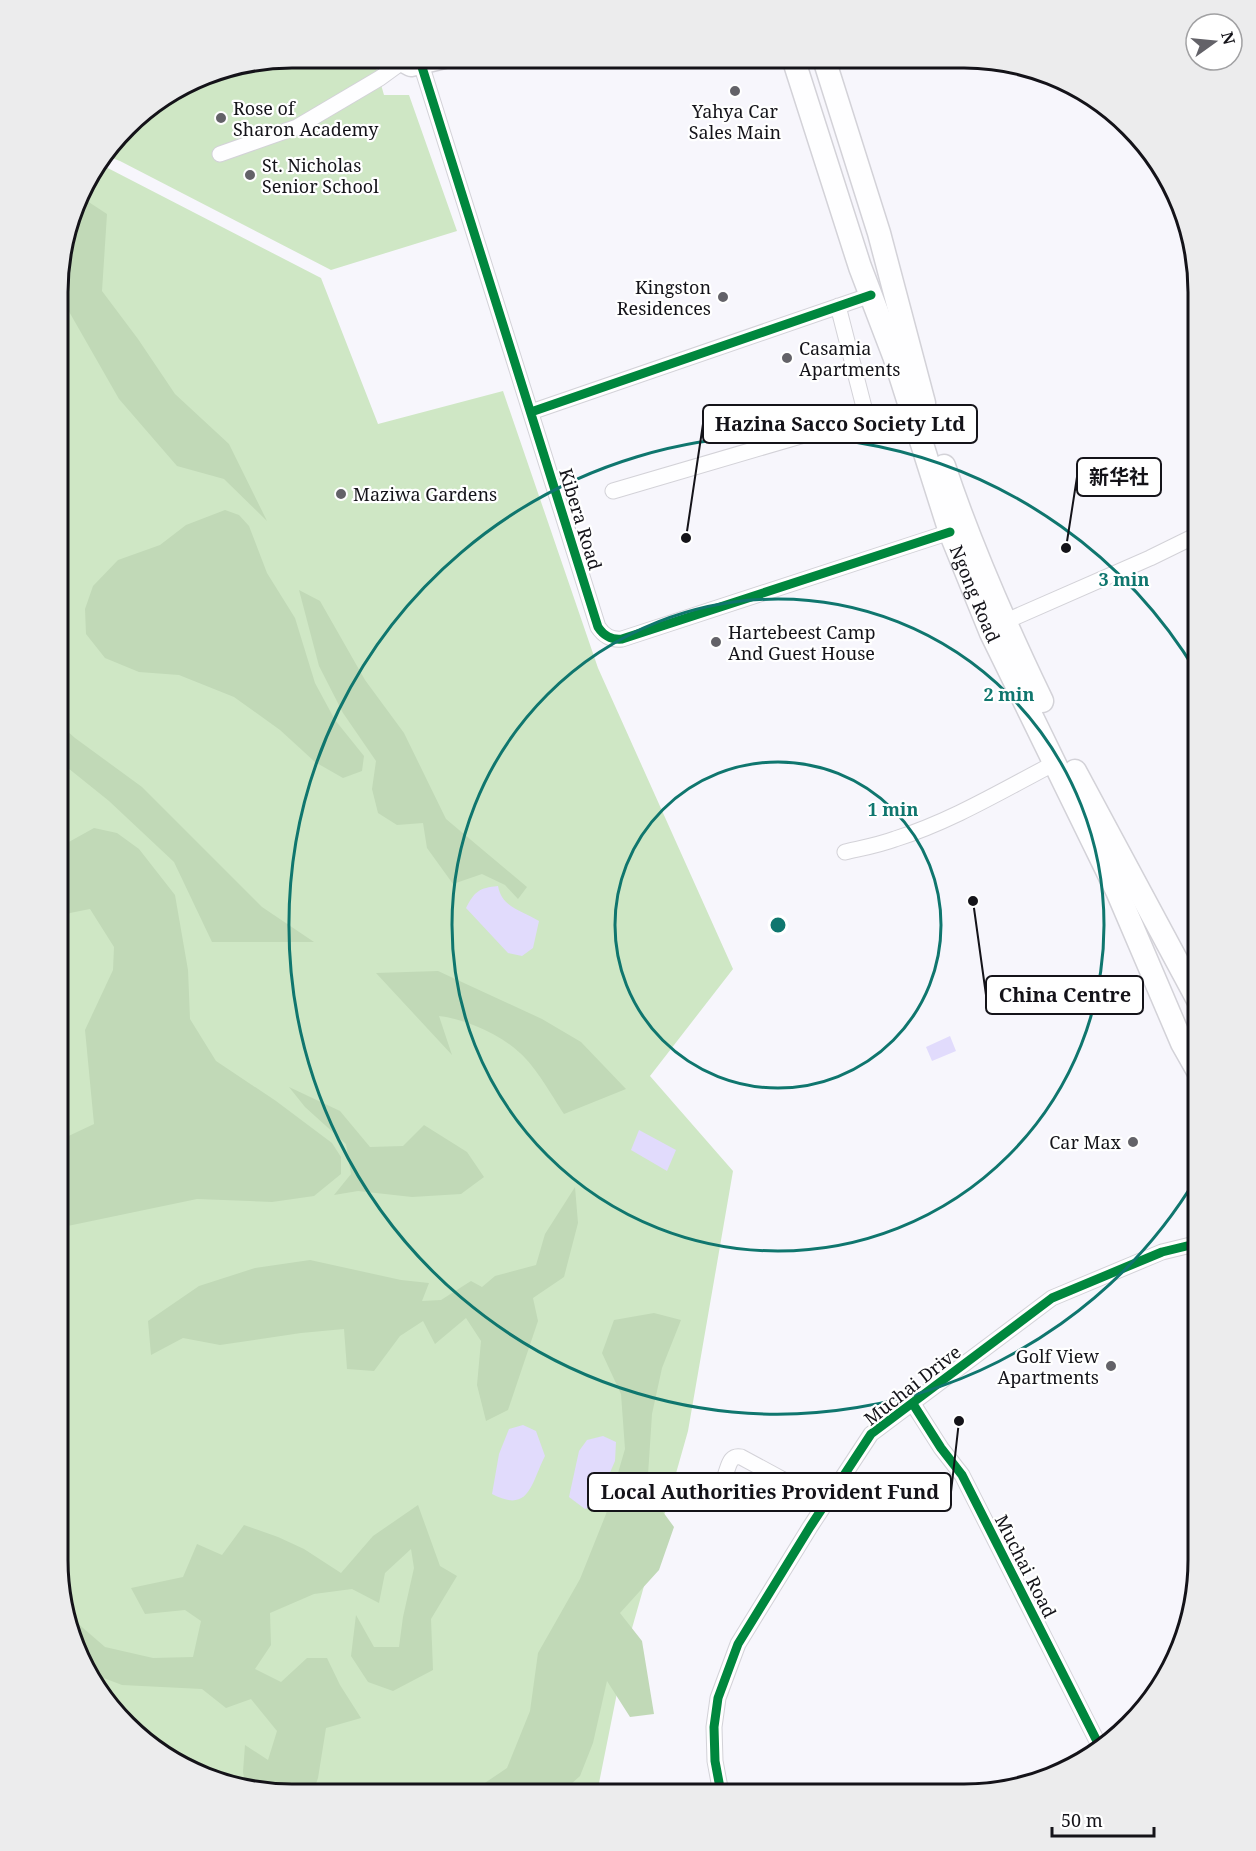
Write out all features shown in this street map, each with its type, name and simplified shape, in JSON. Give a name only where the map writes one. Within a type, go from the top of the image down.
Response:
[{"type":"main road","name":"Ngong Road","points":[[796,68],[871,295],[894,356],[950,532],[991,633],[1117,891],[1182,1043],[1188,1050]]},
{"type":"main road","name":"Ngong Road","points":[[827,68],[879,233],[929,423],[980,566],[1080,782],[1188,982]]},
{"type":"main road","points":[[817,134],[824,144],[834,148],[840,146],[847,138],[847,128]]},
{"type":"street","points":[[220,154],[297,127],[395,68]]},
{"type":"street","name":"Kibera Road","points":[[408,68],[531,412],[598,627],[603,634],[616,640],[632,636],[950,532]]},
{"type":"street","points":[[531,412],[871,295]]},
{"type":"street","points":[[838,306],[866,415],[874,434],[914,420]]},
{"type":"street","points":[[613,491],[821,430],[854,415],[866,415]]},
{"type":"street","points":[[1004,622],[1188,539]]},
{"type":"street","points":[[845,852],[894,840],[920,830],[971,807],[1055,763]]},
{"type":"street","name":"Muchai Drive","points":[[719,1784],[715,1761],[718,1698],[738,1644],[872,1434],[1052,1298],[1162,1252],[1188,1246]]},
{"type":"street","name":"Muchai Road","points":[[913,1404],[941,1448],[962,1475],[1097,1740]]},
{"type":"street","points":[[726,1473],[732,1459],[736,1456],[741,1457],[826,1503]]},
{"type":"green space","points":[[376,68],[384,95],[409,95],[457,231],[331,270],[112,158],[144,123],[167,105],[220,79],[262,69]]},
{"type":"green space","points":[[105,167],[321,278],[378,424],[503,391],[598,668],[733,969],[650,1076],[733,1171],[688,1431],[625,1653],[599,1784],[292,1784],[262,1782],[220,1772],[167,1746],[133,1718],[114,1696],[91,1658],[79,1631],[69,1589],[68,1574],[68,277],[69,262],[79,220]]},
{"type":"green space","points":[[87,201],[107,214],[102,291],[175,394],[229,444],[267,521],[224,479],[177,466],[119,399],[68,310],[69,262],[79,220]]},
{"type":"green space","points":[[225,510],[239,515],[249,526],[267,573],[295,618],[315,683],[335,720],[364,756],[362,771],[343,778],[315,762],[280,730],[234,697],[179,675],[139,672],[105,658],[86,634],[85,609],[93,586],[118,560],[160,545],[186,525]]},
{"type":"green space","points":[[299,590],[320,601],[365,680],[404,733],[446,819],[527,887],[518,899],[505,885],[482,874],[453,884],[427,848],[423,823],[397,825],[378,813],[372,789],[376,761],[343,713],[319,666]]},
{"type":"green space","points":[[68,732],[142,787],[262,907],[314,942],[212,942],[174,862],[109,801],[68,768]]},
{"type":"green space","points":[[94,828],[117,833],[139,849],[175,895],[188,970],[190,1019],[216,1061],[276,1101],[332,1143],[341,1157],[341,1174],[314,1196],[272,1202],[197,1199],[68,1226],[68,1136],[94,1124],[85,1030],[113,970],[114,947],[90,909],[68,915],[68,842]]},
{"type":"green space","points":[[438,971],[542,1019],[581,1042],[626,1089],[564,1114],[532,1066],[512,1046],[482,1028],[439,1016],[452,1055],[376,973]]},
{"type":"green space","points":[[289,1087],[340,1111],[370,1147],[403,1146],[424,1125],[467,1152],[484,1177],[461,1194],[412,1197],[358,1191],[334,1195],[351,1174],[346,1144],[305,1107]]},
{"type":"green space","points":[[575,1187],[578,1223],[564,1277],[533,1298],[538,1321],[508,1410],[486,1421],[477,1385],[481,1341],[466,1318],[435,1344],[423,1321],[400,1336],[374,1371],[347,1369],[344,1329],[220,1345],[183,1338],[151,1355],[148,1321],[199,1286],[255,1268],[310,1260],[401,1280],[429,1283],[422,1301],[441,1300],[471,1281],[482,1287],[495,1276],[536,1265],[545,1234]]},
{"type":"green space","points":[[654,1313],[681,1320],[662,1368],[652,1414],[647,1490],[674,1527],[659,1570],[620,1613],[642,1641],[654,1714],[630,1717],[607,1681],[593,1743],[580,1776],[571,1784],[483,1784],[507,1768],[530,1711],[538,1653],[580,1579],[606,1514],[625,1449],[621,1394],[602,1353],[614,1320]]},
{"type":"green space","points":[[418,1505],[440,1566],[457,1576],[431,1619],[433,1670],[393,1691],[368,1682],[351,1656],[356,1615],[374,1647],[399,1647],[414,1568],[411,1549],[385,1573],[379,1603],[352,1589],[314,1594],[270,1613],[271,1645],[255,1669],[281,1682],[307,1658],[327,1658],[340,1685],[361,1718],[326,1728],[316,1784],[262,1782],[244,1778],[245,1745],[268,1760],[277,1731],[251,1699],[226,1708],[202,1689],[122,1685],[101,1677],[79,1631],[77,1622],[105,1647],[153,1658],[193,1657],[201,1621],[185,1610],[145,1614],[131,1588],[183,1577],[197,1544],[222,1555],[244,1525],[304,1549],[341,1573],[373,1536]]},
{"type":"shaded area","points":[[498,886],[508,904],[539,921],[533,948],[522,956],[508,953],[466,908],[478,891]]},
{"type":"shaded area","points":[[950,1036],[956,1051],[932,1061],[926,1047]]},
{"type":"shaded area","points":[[639,1130],[676,1150],[667,1171],[631,1150]]},
{"type":"shaded area","points":[[523,1425],[536,1431],[545,1456],[528,1493],[522,1498],[505,1499],[492,1494],[499,1454],[509,1429]]},
{"type":"shaded area","points":[[603,1436],[616,1442],[615,1461],[596,1505],[585,1509],[569,1497],[579,1451],[587,1440]]},
{"type":"cycle path","points":[[422,68],[598,627],[603,633],[611,638],[622,639],[950,532]]},
{"type":"cycle path","points":[[531,412],[871,295]]},
{"type":"cycle path","points":[[719,1784],[715,1761],[714,1727],[718,1698],[738,1644],[871,1434],[1052,1298],[1162,1252],[1188,1246]]},
{"type":"cycle path","points":[[913,1404],[941,1448],[962,1475],[1097,1740]]},
{"type":"place","name":"Yahya Car Sales Main","points":[[735,91]]},
{"type":"place","name":"Rose of Sharon Academy","points":[[221,118]]},
{"type":"place","name":"St. Nicholas Senior School","points":[[250,175]]},
{"type":"place","name":"Kingston Residences","points":[[723,297]]},
{"type":"place","name":"Casamia Apartments","points":[[787,358]]},
{"type":"place","name":"Maziwa Gardens","points":[[341,494]]},
{"type":"place","name":"Hazina Sacco Society Ltd","points":[[686,538]]},
{"type":"place","name":"新华社","points":[[1066,548]]},
{"type":"place","name":"Hartebeest Camp And Guest House","points":[[716,642]]},
{"type":"place","name":"China Centre","points":[[973,901]]},
{"type":"place","name":"Car Max","points":[[1133,1142]]},
{"type":"place","name":"Golf View Apartments","points":[[1111,1366]]},
{"type":"place","name":"Local Authorities Provident Fund","points":[[959,1421]]}]
